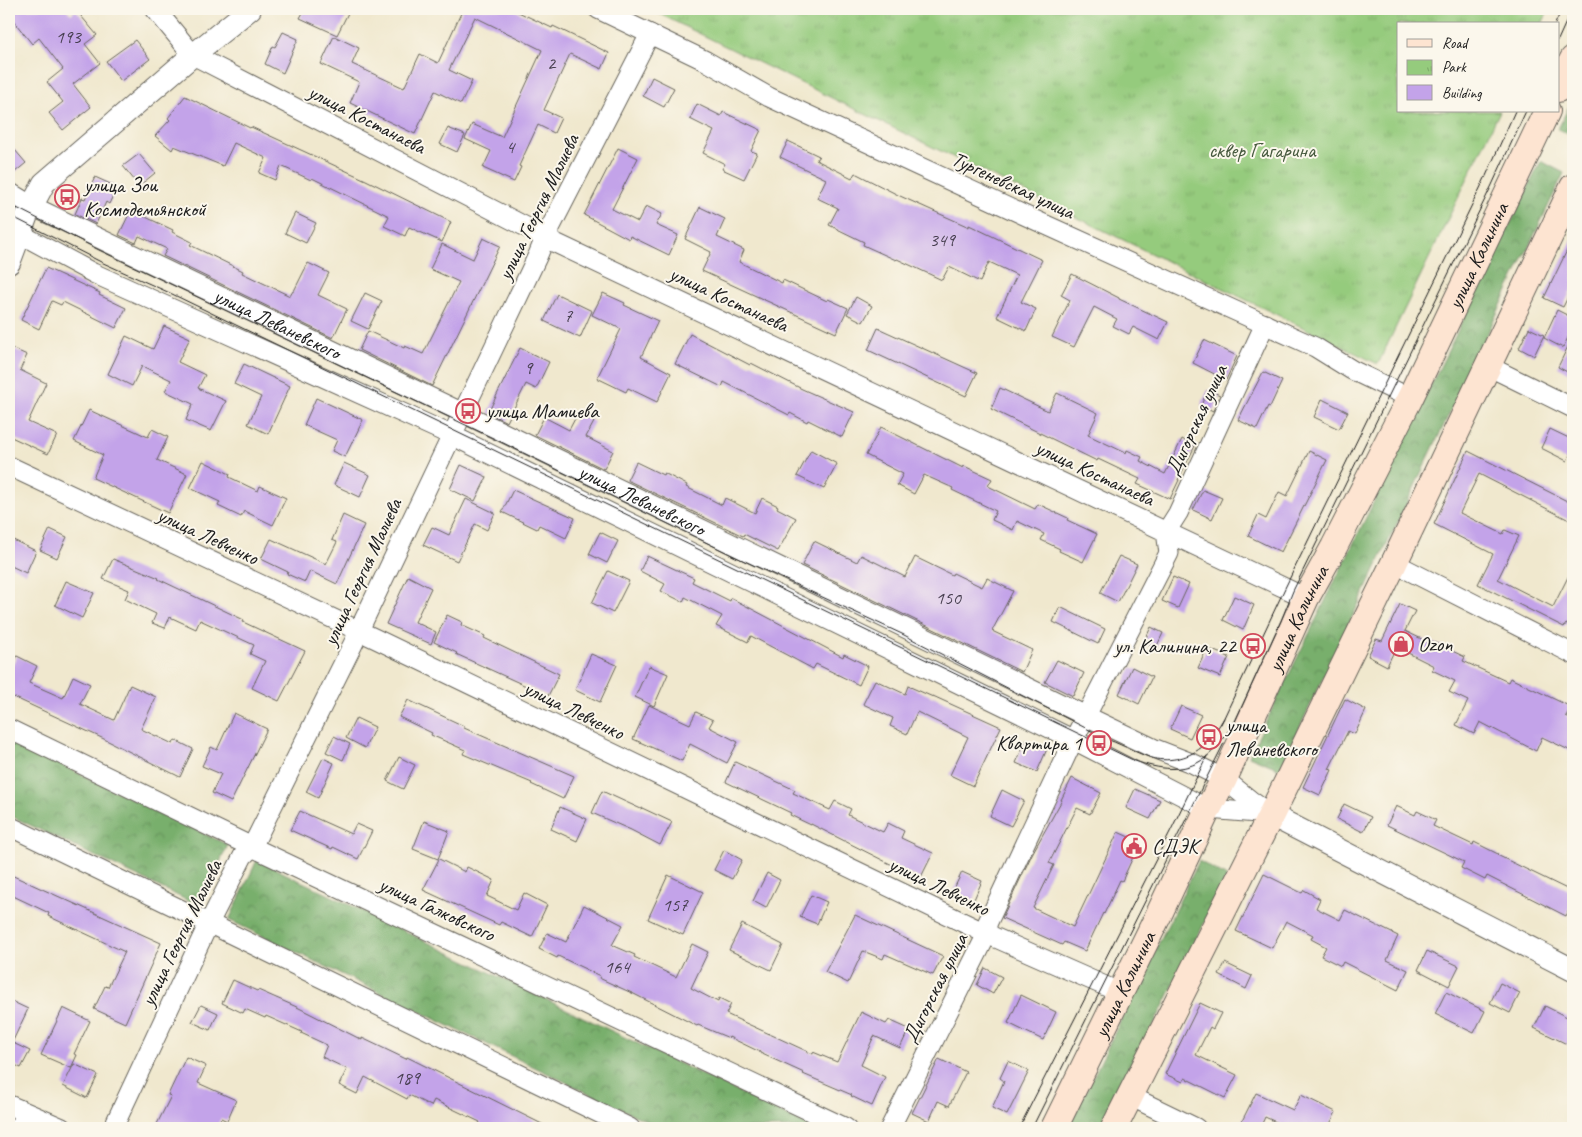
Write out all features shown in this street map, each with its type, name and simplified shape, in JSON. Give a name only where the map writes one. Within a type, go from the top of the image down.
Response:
[{"type":"main road","points":[[1560,85],[1573,59]]},
{"type":"main road","name":"улица Калинина","points":[[1054,1128],[1224,778],[1306,598],[1410,398],[1547,112]]},
{"type":"main road","points":[[1114,1128],[1271,815],[1394,563],[1573,187]]},
{"type":"street","name":"улица Костанаева","points":[[155,9],[193,55],[522,224],[545,238],[1306,598]]},
{"type":"street","points":[[9,263],[14,232],[32,206],[44,183],[193,55],[250,9]]},
{"type":"street","name":"Тургеневская улица","points":[[598,9],[706,61],[769,96],[1024,215],[1265,324],[1410,398]]},
{"type":"street","name":"улица Георгия Малиева","points":[[113,1128],[208,923],[243,856],[252,847],[359,632],[545,238],[650,34]]},
{"type":"street","name":"улица Леваневского","points":[[9,192],[32,206],[1086,716],[1153,748],[1224,778],[1271,815],[1573,970]]},
{"type":"street","name":"улица Леваневского","points":[[14,232],[93,273],[451,436],[1074,740],[1208,809],[1271,815]]},
{"type":"street","name":"Дигорская улица","points":[[890,1128],[987,934],[987,924],[1074,740],[1168,553],[1166,532],[1178,513],[1265,324]]},
{"type":"street","points":[[1488,366],[1573,408]]},
{"type":"street","name":"улица Левченко","points":[[9,466],[987,934],[1121,993]]},
{"type":"street","points":[[1394,563],[1573,654]]},
{"type":"street","name":"улица Галковского","points":[[9,729],[252,847],[846,1128]]},
{"type":"street","points":[[9,826],[630,1128]]},
{"type":"street","points":[[1130,1096],[1196,1128]]},
{"type":"street","points":[[16,1108],[62,1128]]},
{"type":"lane","points":[[13,1128],[16,1108]]},
{"type":"green space","name":"сквер Гагарина","points":[[649,9],[1549,9],[1543,22],[1397,22],[1397,112],[1500,112],[1378,364]]},
{"type":"green space","points":[[1573,98],[1573,137],[1558,129]]},
{"type":"green space","points":[[1541,161],[1564,173],[1280,769],[1249,756]]},
{"type":"green space","points":[[9,740],[228,845],[199,906],[9,815]]},
{"type":"green space","points":[[257,860],[813,1128],[661,1128],[229,920]]},
{"type":"green space","points":[[1199,861],[1227,877],[1103,1128],[1068,1128]]},
{"type":"building","points":[[9,9],[66,9],[71,14],[76,10],[97,35],[85,44],[100,63],[73,84],[91,107],[63,130],[49,113],[63,102],[47,82],[63,69],[39,38],[32,44],[9,15]]},
{"type":"building","points":[[305,9],[350,9],[337,35],[300,18]]},
{"type":"building","points":[[457,9],[512,9],[609,53],[602,69],[570,54],[544,110],[561,118],[554,133],[538,125],[519,166],[521,167],[514,182],[483,168],[491,151],[465,139],[472,124],[502,137],[542,50],[475,17],[449,70],[472,81],[461,104],[435,91],[415,134],[350,103],[359,82],[321,64],[334,36],[359,48],[352,64],[404,88],[420,54],[438,63],[462,11]]},
{"type":"building","points":[[283,32],[298,39],[283,73],[265,64],[273,46],[275,47]]},
{"type":"building","points":[[135,40],[150,59],[121,81],[106,61]]},
{"type":"building","points":[[652,77],[674,88],[664,107],[643,96]]},
{"type":"building","points":[[185,96],[250,128],[366,180],[451,222],[442,242],[409,227],[405,236],[384,226],[389,216],[312,178],[311,180],[281,166],[275,180],[259,173],[266,158],[234,143],[223,166],[174,146],[172,150],[155,136],[170,120],[168,118]]},
{"type":"building","points":[[697,104],[721,116],[723,112],[761,130],[751,151],[757,153],[744,179],[722,169],[725,164],[703,153],[714,131],[690,119]]},
{"type":"building","points":[[448,128],[465,135],[457,152],[440,144]]},
{"type":"building","points":[[788,141],[819,156],[816,160],[852,178],[855,173],[900,196],[969,227],[969,225],[1042,260],[1021,302],[1036,309],[1026,331],[997,317],[1017,275],[989,262],[980,282],[949,267],[942,280],[863,245],[864,242],[829,225],[838,208],[817,198],[826,179],[780,157]]},
{"type":"building","points":[[9,143],[26,163],[9,177]]},
{"type":"building","points":[[618,148],[638,158],[612,209],[638,222],[646,206],[662,214],[656,225],[678,235],[669,255],[630,236],[629,239],[584,215]]},
{"type":"building","points":[[139,154],[155,173],[139,186],[123,166]]},
{"type":"building","points":[[95,177],[117,187],[109,204],[106,202],[96,224],[75,214],[82,198],[85,199]]},
{"type":"building","points":[[700,207],[725,219],[717,237],[744,250],[739,262],[782,283],[783,280],[827,301],[828,299],[848,308],[836,333],[702,271],[711,252],[685,239]]},
{"type":"building","points":[[131,210],[173,230],[172,232],[192,242],[190,245],[290,296],[308,263],[329,273],[318,295],[347,309],[333,338],[163,256],[167,249],[139,236],[136,243],[119,235]]},
{"type":"building","points":[[295,213],[316,223],[306,243],[285,233]]},
{"type":"building","points":[[483,238],[500,246],[432,386],[359,350],[368,331],[404,348],[405,346],[423,354],[459,282],[430,269],[442,244],[473,259]]},
{"type":"building","points":[[1573,238],[1573,287],[1563,307],[1544,298]]},
{"type":"building","points":[[46,268],[100,293],[99,295],[126,308],[116,328],[63,302],[61,305],[52,301],[39,329],[21,320]]},
{"type":"building","points":[[1072,274],[1168,322],[1159,340],[1133,327],[1129,334],[1113,326],[1117,319],[1094,307],[1074,347],[1052,337],[1070,300],[1061,295]]},
{"type":"building","points":[[365,293],[382,301],[368,329],[351,321]]},
{"type":"building","points":[[603,293],[658,321],[641,357],[671,373],[657,402],[628,388],[626,392],[597,378],[621,329],[592,315]]},
{"type":"building","points":[[557,294],[592,311],[580,338],[544,321]]},
{"type":"building","points":[[856,297],[872,306],[863,322],[847,314]]},
{"type":"building","points":[[1557,310],[1573,318],[1573,327],[1563,348],[1544,338]]},
{"type":"building","points":[[164,326],[190,338],[178,362],[205,375],[198,388],[226,401],[211,431],[186,420],[193,404],[165,391],[171,380],[142,366],[132,386],[108,374],[126,336],[153,349]]},
{"type":"building","points":[[878,328],[977,373],[966,396],[868,350]]},
{"type":"building","points":[[1529,328],[1544,335],[1534,356],[1519,348]]},
{"type":"building","points":[[690,334],[750,365],[751,363],[802,389],[854,412],[842,437],[808,420],[807,422],[790,413],[789,415],[724,382],[722,387],[675,364]]},
{"type":"building","points":[[1573,336],[1573,375],[1558,367]]},
{"type":"building","points":[[1204,340],[1237,356],[1226,380],[1193,363]]},
{"type":"building","points":[[9,347],[27,355],[20,370],[46,383],[28,422],[57,435],[48,454],[9,436]]},
{"type":"building","points":[[520,348],[549,362],[536,389],[526,384],[507,422],[488,413]]},
{"type":"building","points":[[244,364],[290,386],[268,434],[248,424],[261,397],[234,384]]},
{"type":"building","points":[[1263,372],[1282,381],[1257,429],[1238,420]]},
{"type":"building","points":[[1000,388],[1048,411],[1057,393],[1098,413],[1088,435],[1126,453],[1127,450],[1142,457],[1140,461],[1165,474],[1182,439],[1195,446],[1170,499],[1137,484],[1140,479],[1098,459],[1097,461],[991,409]]},
{"type":"building","points":[[1208,390],[1220,395],[1213,411],[1201,405]]},
{"type":"building","points":[[316,398],[363,420],[345,457],[332,451],[337,440],[304,425]]},
{"type":"building","points":[[1322,399],[1348,412],[1339,429],[1314,417]]},
{"type":"building","points":[[89,410],[148,437],[152,429],[168,437],[157,460],[187,474],[168,513],[93,478],[103,455],[74,441]]},
{"type":"building","points":[[578,413],[594,422],[586,437],[613,451],[604,469],[535,435],[544,417],[569,430]]},
{"type":"building","points":[[881,427],[963,468],[964,466],[992,479],[988,486],[1035,509],[1038,504],[1097,534],[1083,562],[1041,540],[1044,534],[1017,521],[1013,530],[992,520],[996,511],[924,475],[914,494],[897,485],[903,474],[866,455]]},
{"type":"building","points":[[1550,429],[1573,440],[1573,447],[1567,461],[1541,448]]},
{"type":"building","points":[[811,450],[837,464],[824,489],[797,476]]},
{"type":"building","points":[[1309,451],[1327,460],[1281,552],[1248,536],[1258,515],[1266,519],[1279,492],[1287,496]]},
{"type":"building","points":[[1468,451],[1573,504],[1573,522],[1479,474],[1460,513],[1503,534],[1505,530],[1519,536],[1498,579],[1553,607],[1573,567],[1573,627],[1566,624],[1564,627],[1478,584],[1493,554],[1434,524]]},
{"type":"building","points":[[203,461],[230,474],[229,477],[258,491],[260,486],[286,498],[273,525],[244,511],[241,517],[218,506],[220,502],[190,488]]},
{"type":"building","points":[[636,462],[663,475],[664,473],[687,485],[686,487],[722,505],[725,498],[755,513],[762,498],[796,518],[778,551],[627,480]]},
{"type":"building","points":[[344,463],[370,475],[360,497],[334,485]]},
{"type":"building","points":[[461,465],[487,477],[475,501],[450,489]]},
{"type":"building","points":[[513,490],[575,518],[566,538],[539,525],[537,529],[502,512]]},
{"type":"building","points":[[1203,490],[1222,498],[1212,519],[1193,510]]},
{"type":"building","points":[[466,499],[495,513],[487,530],[475,524],[457,561],[423,545],[432,527],[449,535]]},
{"type":"building","points":[[343,515],[364,525],[337,584],[310,571],[305,582],[261,559],[271,539],[326,564],[337,542],[332,540]]},
{"type":"building","points":[[50,529],[67,537],[57,558],[40,550]]},
{"type":"building","points":[[600,532],[618,541],[607,563],[589,554]]},
{"type":"building","points":[[9,538],[36,551],[26,573],[9,565]]},
{"type":"building","points":[[814,541],[857,562],[861,555],[905,577],[915,557],[982,587],[987,578],[1013,591],[992,631],[1032,650],[1022,672],[802,565]]},
{"type":"building","points":[[647,556],[694,578],[692,582],[730,601],[731,598],[843,657],[844,654],[868,666],[859,685],[816,664],[813,669],[751,636],[748,642],[716,626],[722,616],[685,597],[683,602],[661,591],[665,584],[640,571]]},
{"type":"building","points":[[1119,556],[1137,564],[1118,602],[1100,593]]},
{"type":"building","points":[[113,559],[159,578],[244,620],[243,622],[305,651],[279,701],[252,688],[265,661],[250,654],[254,645],[200,620],[196,629],[170,617],[165,628],[152,623],[156,614],[125,599],[129,590],[103,579]]},
{"type":"building","points":[[608,571],[629,581],[613,613],[592,603]]},
{"type":"building","points":[[408,576],[431,588],[415,622],[436,632],[431,644],[386,624]]},
{"type":"building","points":[[1173,577],[1189,584],[1178,608],[1162,601]]},
{"type":"building","points":[[66,581],[94,593],[82,618],[55,605]]},
{"type":"building","points":[[1234,596],[1254,605],[1243,630],[1223,620]]},
{"type":"building","points":[[1400,604],[1415,611],[1405,631],[1465,657],[1463,661],[1508,682],[1510,678],[1571,707],[1566,716],[1573,720],[1573,752],[1542,737],[1536,751],[1480,722],[1474,734],[1456,725],[1468,701],[1449,692],[1455,681],[1432,670],[1434,666],[1396,647],[1387,666],[1368,656],[1376,639],[1382,641]]},
{"type":"building","points":[[1060,607],[1105,629],[1098,644],[1053,622]]},
{"type":"building","points":[[447,615],[462,622],[461,625],[485,636],[484,638],[559,674],[548,696],[434,642]]},
{"type":"building","points":[[1151,627],[1163,633],[1156,648],[1144,642]]},
{"type":"building","points":[[1207,648],[1229,657],[1220,677],[1198,668]]},
{"type":"building","points":[[591,654],[617,665],[600,702],[575,690]]},
{"type":"building","points":[[17,656],[37,666],[29,683],[63,698],[73,676],[90,684],[80,704],[114,720],[130,685],[156,697],[141,729],[173,744],[175,740],[193,749],[180,777],[9,695],[9,673]]},
{"type":"building","points":[[1057,660],[1084,673],[1073,696],[1045,682]]},
{"type":"building","points":[[649,666],[668,674],[654,706],[635,697]]},
{"type":"building","points":[[1132,667],[1152,677],[1139,704],[1119,694]]},
{"type":"building","points":[[875,680],[905,694],[908,686],[1001,727],[973,786],[950,775],[968,737],[917,712],[907,734],[890,726],[893,718],[863,704]]},
{"type":"building","points":[[1345,699],[1366,710],[1355,734],[1348,731],[1329,769],[1332,770],[1320,795],[1303,787]]},
{"type":"building","points":[[408,700],[464,726],[464,728],[574,776],[563,799],[532,783],[463,754],[465,750],[431,735],[432,733],[399,717]]},
{"type":"building","points":[[649,705],[690,724],[696,712],[713,720],[709,727],[738,742],[727,763],[690,744],[682,761],[633,739]]},
{"type":"building","points":[[1181,706],[1201,715],[1190,738],[1170,729]]},
{"type":"building","points":[[234,713],[267,729],[231,802],[212,793],[221,774],[202,766],[211,747],[217,750]]},
{"type":"building","points":[[356,718],[375,727],[365,748],[346,738]]},
{"type":"building","points":[[334,736],[350,744],[343,760],[326,752]]},
{"type":"building","points":[[1026,740],[1047,749],[1037,772],[1016,763]]},
{"type":"building","points":[[399,757],[415,765],[403,789],[387,781]]},
{"type":"building","points":[[323,758],[334,763],[318,798],[306,792]]},
{"type":"building","points":[[735,762],[795,790],[793,793],[830,810],[835,801],[851,809],[848,815],[883,832],[888,823],[904,831],[901,838],[933,853],[920,879],[726,782]]},
{"type":"building","points":[[1072,778],[1101,793],[1090,814],[1077,808],[1049,863],[1054,865],[1033,908],[1073,927],[1118,832],[1140,842],[1085,951],[1064,942],[1062,945],[1002,918],[1032,854]]},
{"type":"building","points":[[1135,789],[1160,800],[1150,819],[1126,808]]},
{"type":"building","points":[[1002,790],[1024,801],[1011,826],[990,816]]},
{"type":"building","points":[[602,791],[672,822],[660,845],[592,813]]},
{"type":"building","points":[[1344,804],[1371,817],[1363,832],[1337,819]]},
{"type":"building","points":[[1396,806],[1415,815],[1417,811],[1436,820],[1433,826],[1473,845],[1474,842],[1573,892],[1573,901],[1566,916],[1487,876],[1485,880],[1461,868],[1464,862],[1387,825]]},
{"type":"building","points":[[560,807],[587,819],[577,841],[551,829]]},
{"type":"building","points":[[300,811],[351,834],[356,824],[372,831],[358,859],[290,830]]},
{"type":"building","points":[[424,821],[449,831],[438,859],[413,849]]},
{"type":"building","points":[[724,850],[742,860],[732,879],[714,870]]},
{"type":"building","points":[[439,859],[465,872],[467,867],[494,880],[487,896],[516,910],[524,893],[547,905],[532,937],[501,922],[499,925],[423,890]]},
{"type":"building","points":[[962,872],[982,881],[972,904],[951,895]]},
{"type":"building","points":[[767,873],[780,880],[766,908],[753,901]]},
{"type":"building","points":[[9,874],[161,943],[125,1023],[94,1009],[105,986],[108,987],[125,952],[48,916],[49,913],[9,894]]},
{"type":"building","points":[[1264,874],[1302,893],[1304,890],[1320,899],[1316,908],[1340,920],[1345,910],[1398,936],[1387,960],[1408,970],[1398,990],[1343,962],[1341,966],[1321,956],[1326,947],[1311,939],[1313,935],[1286,921],[1272,948],[1236,931]]},
{"type":"building","points":[[668,875],[703,892],[683,935],[648,919]]},
{"type":"building","points":[[811,895],[827,902],[817,924],[800,917]]},
{"type":"building","points":[[584,905],[623,925],[612,945],[676,977],[692,944],[708,952],[691,988],[718,1002],[719,998],[731,1004],[726,1014],[813,1054],[813,1052],[837,1062],[861,1012],[886,1024],[889,1020],[909,1029],[900,1048],[874,1036],[861,1065],[885,1077],[872,1106],[729,1037],[697,1026],[599,978],[600,976],[539,949],[547,933],[566,942]]},
{"type":"building","points":[[855,915],[943,956],[933,975],[885,954],[883,959],[863,951],[848,983],[825,972]]},
{"type":"building","points":[[742,924],[783,945],[771,970],[729,950]]},
{"type":"building","points":[[1427,951],[1459,966],[1449,986],[1418,970]]},
{"type":"building","points":[[1225,963],[1252,976],[1246,989],[1219,975]]},
{"type":"building","points":[[985,968],[1002,977],[993,994],[977,985]]},
{"type":"building","points":[[233,980],[299,1008],[362,1040],[362,1038],[406,1059],[407,1057],[550,1128],[477,1128],[480,1122],[434,1100],[431,1106],[409,1095],[407,1099],[365,1077],[357,1094],[339,1085],[347,1069],[322,1057],[327,1045],[266,1016],[265,1018],[245,1009],[243,1013],[222,1003]]},
{"type":"building","points":[[1500,983],[1520,993],[1510,1013],[1490,1003]]},
{"type":"building","points":[[1446,992],[1485,1011],[1474,1033],[1435,1014]]},
{"type":"building","points":[[1021,995],[1056,1012],[1043,1040],[1008,1023]]},
{"type":"building","points":[[9,1000],[28,1009],[9,1049]]},
{"type":"building","points":[[1200,1003],[1221,1013],[1213,1029],[1210,1027],[1196,1055],[1237,1075],[1225,1098],[1185,1078],[1183,1082],[1165,1074]]},
{"type":"building","points":[[201,1005],[218,1013],[210,1030],[192,1022]]},
{"type":"building","points":[[1545,1006],[1573,1020],[1573,1047],[1534,1028]]},
{"type":"building","points":[[63,1008],[90,1021],[74,1054],[77,1055],[71,1068],[41,1055]]},
{"type":"building","points":[[13,1043],[30,1051],[21,1068],[9,1062],[9,1052]]},
{"type":"building","points":[[186,1057],[206,1066],[198,1083],[236,1100],[227,1121],[221,1118],[216,1128],[155,1128],[171,1096],[168,1095]]},
{"type":"building","points":[[939,1059],[966,1072],[949,1106],[938,1101],[929,1121],[912,1113]]},
{"type":"building","points":[[1008,1061],[1029,1071],[1007,1115],[992,1108],[1004,1081],[1000,1078]]},
{"type":"building","points":[[74,1064],[98,1075],[87,1098],[63,1086]]},
{"type":"building","points":[[1256,1093],[1293,1110],[1301,1095],[1336,1112],[1328,1128],[1289,1128],[1265,1117],[1260,1128],[1248,1128],[1240,1125]]},
{"type":"tram line","points":[[1556,22],[1562,9]]},
{"type":"tram line","points":[[1560,36],[1572,9]]},
{"type":"tram line","points":[[1221,724],[1285,588],[1486,176],[1515,112]]},
{"type":"tram line","points":[[1232,728],[1293,591],[1492,185],[1526,112]]},
{"type":"tram line","points":[[9,204],[99,250],[493,438],[734,556],[902,634],[1109,740],[1139,753],[1163,760],[1177,759],[1190,755],[1206,743],[1224,718]]},
{"type":"tram line","points":[[9,215],[101,262],[170,293],[1135,761],[1162,768],[1180,768],[1197,763],[1213,750],[1235,722]]},
{"type":"tram line","points":[[1032,1128],[1224,743]]},
{"type":"tram line","points":[[1019,1128],[1207,756]]},
{"type":"place","name":"улица Зои Космодемьянской","points":[[67,197]]},
{"type":"place","name":"улица Мамиева","points":[[468,411]]},
{"type":"place","name":"Ozon","points":[[1401,644]]},
{"type":"place","name":"ул. Калинина, 22","points":[[1253,646]]},
{"type":"place","name":"улица Леваневского","points":[[1209,737]]},
{"type":"place","name":"Квартира 1","points":[[1099,743]]},
{"type":"place","name":"СДЭК","points":[[1134,846]]}]
